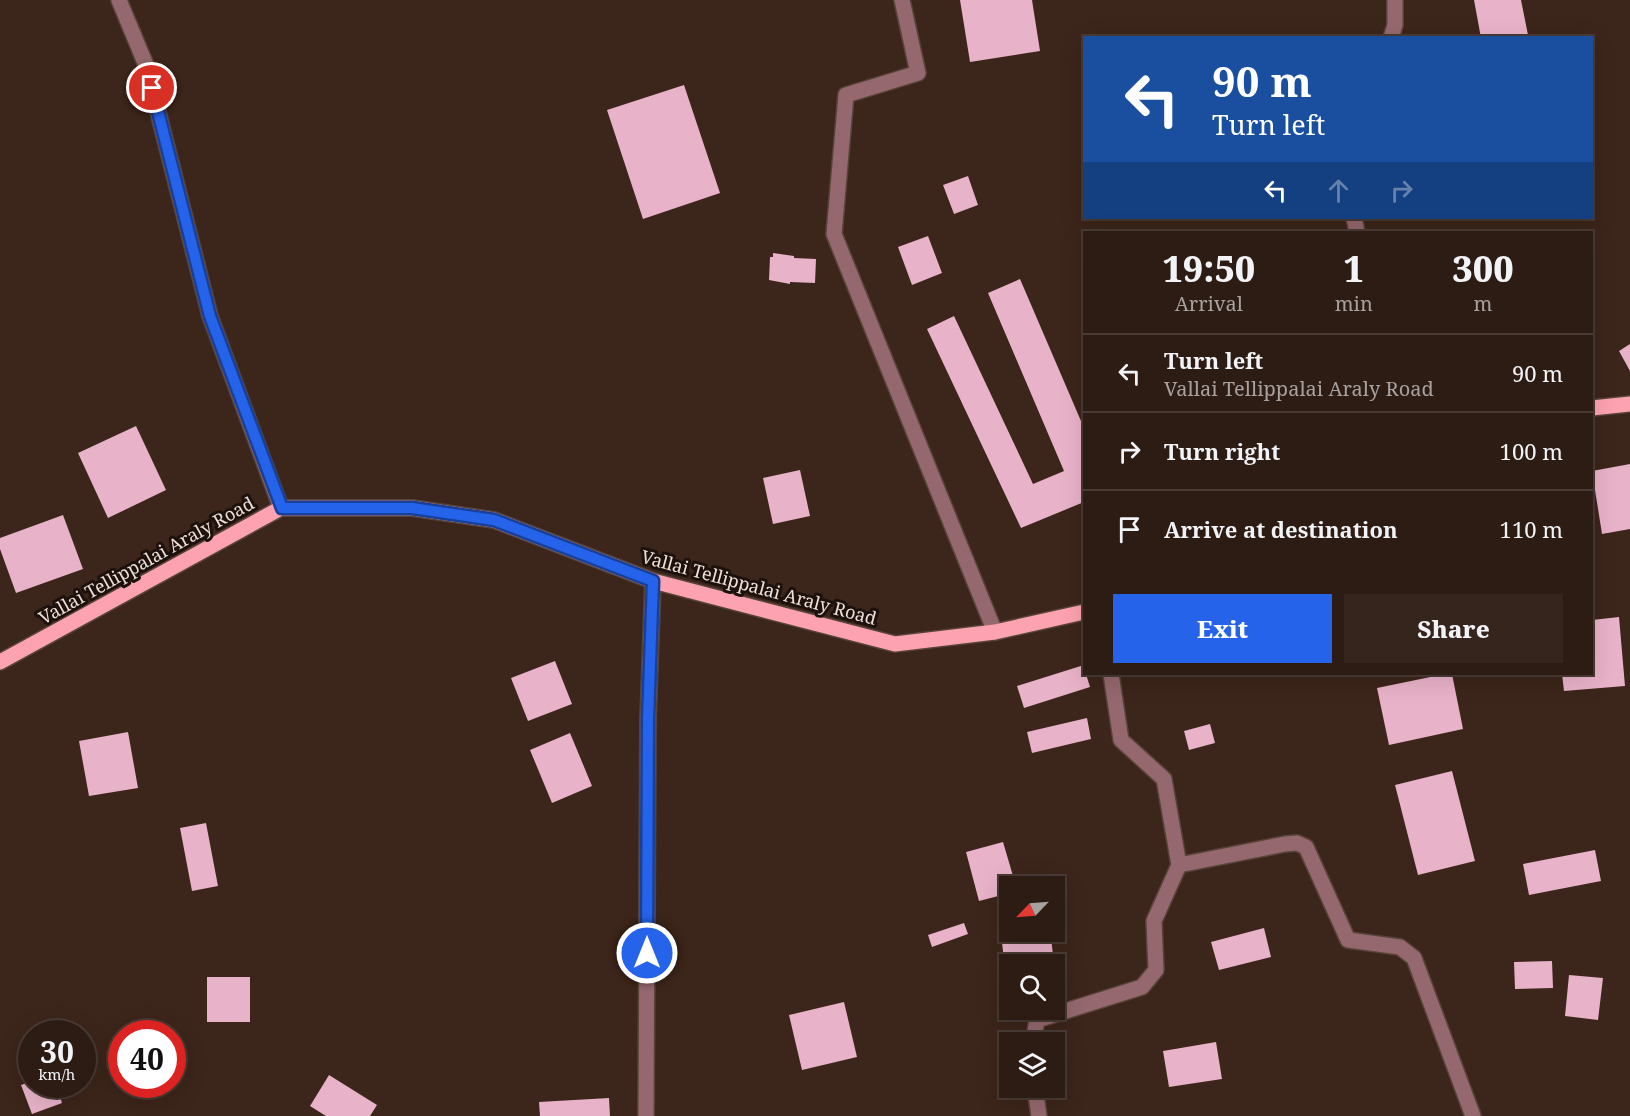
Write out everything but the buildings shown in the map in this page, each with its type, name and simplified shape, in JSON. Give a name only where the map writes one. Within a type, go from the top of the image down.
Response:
[{"type":"main road","points":[[1593,408],[1630,404]]},
{"type":"main road","name":"Vallai Tellippalai Araly Road","points":[[0,662],[282,508],[412,508],[494,520],[653,581],[895,644],[995,632],[1083,612]]},
{"type":"street","points":[[118,0],[146,65],[210,316],[282,508]]},
{"type":"street","points":[[902,0],[918,73],[846,95],[834,234],[995,632]]},
{"type":"street","points":[[1392,36],[1395,25],[1395,0]]},
{"type":"street","points":[[646,1116],[648,719],[653,581]]},
{"type":"street","points":[[1035,1032],[1037,1020],[1143,987],[1156,970],[1154,921],[1179,864],[1164,779],[1120,740],[1111,675]]},
{"type":"street","points":[[1179,864],[1285,844],[1297,843],[1305,847],[1348,940],[1400,946],[1414,958],[1473,1116]]},
{"type":"street","points":[[1036,1098],[1039,1116]]},
{"type":"route","points":[[152,88],[210,316],[282,508],[412,508],[494,520],[653,581],[648,719],[647,953]]}]
